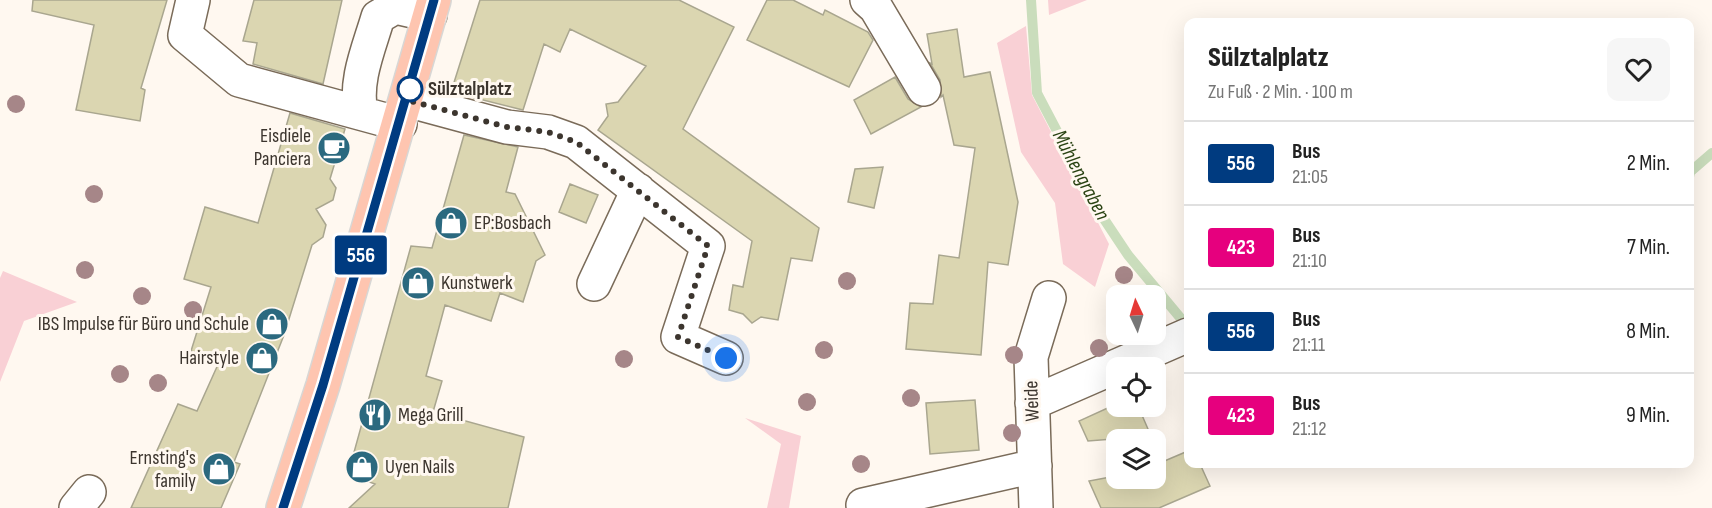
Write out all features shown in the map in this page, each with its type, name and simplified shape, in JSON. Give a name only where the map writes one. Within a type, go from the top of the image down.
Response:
[{"type":"main road","points":[[283,508],[323,385],[432,7]]},
{"type":"street","points":[[193,0],[185,35],[239,80],[361,113],[403,112],[548,132],[576,142],[708,246],[678,337],[726,358]]},
{"type":"street","points":[[867,0],[876,8],[924,89]]},
{"type":"street","points":[[361,113],[358,101],[360,77],[378,17],[395,7],[432,7]]},
{"type":"street","points":[[594,284],[638,190]]},
{"type":"street","name":"Weide","points":[[1036,508],[1031,357],[1049,298]]},
{"type":"street","points":[[1032,404],[1184,336]]},
{"type":"street","points":[[863,505],[1035,466]]},
{"type":"shaded area","points":[[1048,0],[1087,0],[1049,15]]},
{"type":"shaded area","points":[[1026,26],[1032,95],[1109,244],[1095,287],[1063,264],[1055,203],[1021,152],[997,43]]},
{"type":"shaded area","points":[[3,271],[77,302],[24,321],[0,382],[0,278]]},
{"type":"shaded area","points":[[745,418],[801,436],[789,508],[767,508],[781,444]]},
{"type":"building","points":[[33,0],[167,0],[141,88],[145,90],[140,121],[76,110],[94,25],[32,11]]},
{"type":"building","points":[[254,0],[342,0],[323,84],[253,64],[257,43],[243,41]]},
{"type":"building","points":[[480,0],[679,0],[734,27],[683,129],[819,228],[812,261],[791,258],[778,320],[761,317],[752,323],[743,314],[729,310],[733,285],[743,287],[752,241],[598,130],[608,116],[606,104],[618,102],[646,66],[570,29],[560,52],[544,44],[523,110],[451,92]]},
{"type":"building","points":[[767,0],[793,0],[823,15],[825,10],[868,32],[873,40],[849,87],[747,40]]},
{"type":"building","points":[[957,29],[964,77],[990,72],[1018,202],[1008,265],[988,262],[981,355],[906,349],[910,303],[933,304],[939,255],[959,258],[975,148],[954,145],[943,95],[941,97],[940,80],[930,63],[932,64],[927,34]]},
{"type":"building","points":[[895,77],[908,99],[921,107],[871,134],[854,100]]},
{"type":"building","points":[[290,113],[345,129],[330,179],[336,188],[333,200],[316,209],[326,225],[323,237],[312,245],[284,335],[234,462],[240,464],[221,508],[131,508],[178,404],[197,411],[220,360],[191,351],[211,287],[184,279],[205,207],[258,223]]},
{"type":"building","points":[[464,135],[518,147],[506,192],[515,194],[545,255],[536,261],[523,302],[500,293],[491,321],[445,305],[426,376],[442,381],[433,412],[524,437],[508,508],[349,508],[375,484],[348,474],[411,246],[432,248]]},
{"type":"building","points":[[883,167],[874,208],[848,202],[855,169]]},
{"type":"building","points":[[570,184],[598,195],[586,223],[559,212]]},
{"type":"building","points":[[975,400],[979,450],[930,454],[926,403]]},
{"type":"building","points":[[1106,409],[1106,417],[1143,417],[1148,429],[1106,429],[1106,440],[1088,441],[1079,421]]},
{"type":"building","points":[[1184,453],[1184,468],[1202,468],[1210,486],[1159,508],[1101,508],[1089,481],[1106,478],[1106,489],[1166,489],[1166,460]]},
{"type":"waterway","name":"Mühlengraben","points":[[1031,0],[1037,93],[1100,213],[1128,255],[1184,322]]},
{"type":"waterway","name":"Mühlengraben","points":[[1694,169],[1712,153]]},
{"type":"bus line","name":"556","points":[[283,508],[323,385],[434,0]]},
{"type":"place","name":"Sülztalplatz","points":[[410,89]]},
{"type":"place","name":"Eisdiele Panciera","points":[[334,148]]},
{"type":"place","name":"EP:Bosbach","points":[[451,223]]},
{"type":"place","name":"Kunstwerk","points":[[418,283]]},
{"type":"place","name":"IBS Impulse für Büro und Schule","points":[[272,324]]},
{"type":"place","name":"Hairstyle","points":[[262,358]]},
{"type":"place","name":"Mega Grill","points":[[375,415]]},
{"type":"place","name":"Uyen Nails","points":[[362,467]]},
{"type":"place","name":"Ernsting's family","points":[[219,469]]},
{"type":"route","points":[[410,89],[412,82],[407,100],[422,105],[507,127],[548,132],[576,142],[708,246],[678,337],[726,358]]}]
